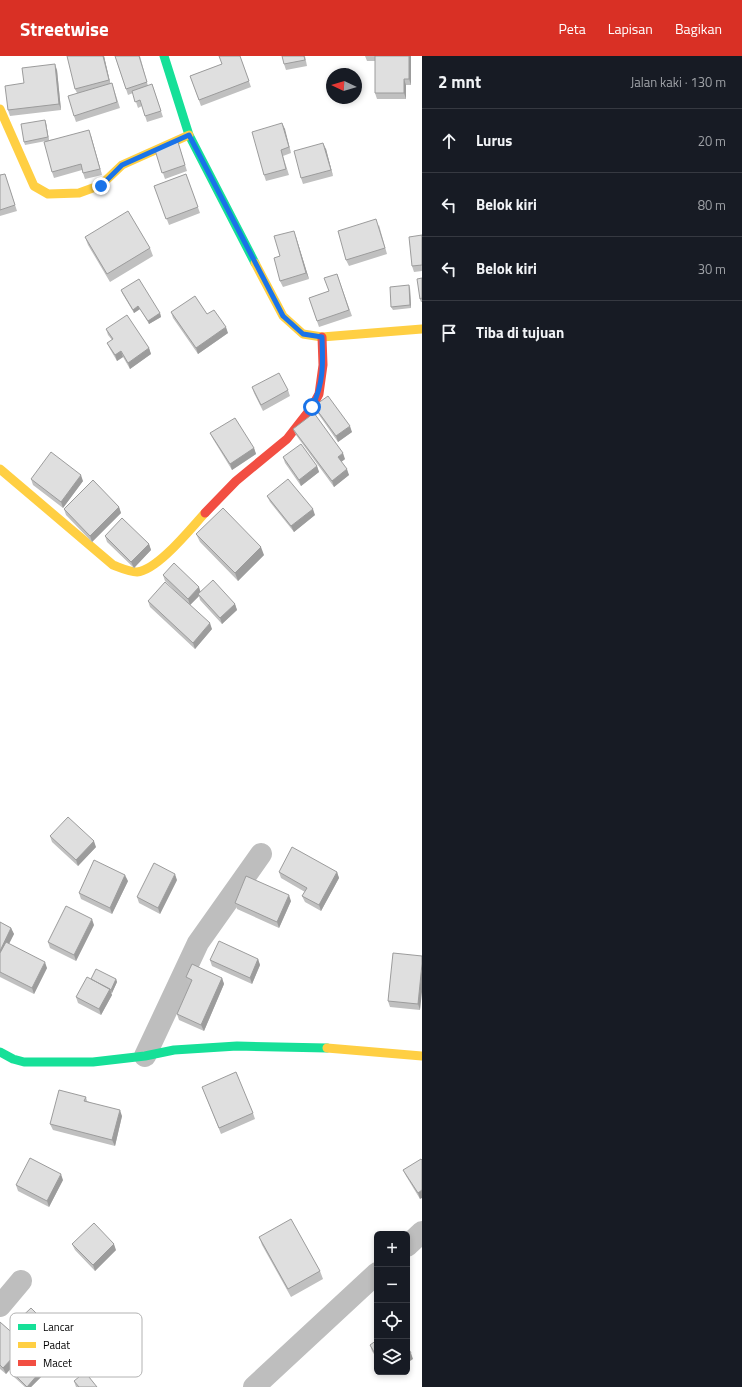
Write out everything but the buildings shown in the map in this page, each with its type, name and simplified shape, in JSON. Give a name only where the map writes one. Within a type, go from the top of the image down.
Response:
[{"type":"street","points":[[164,56],[189,135],[283,316],[303,334],[322,337],[422,329]]},
{"type":"street","points":[[0,108],[34,186],[48,194],[79,193],[101,186],[122,165],[189,135]]},
{"type":"street","points":[[0,469],[113,565],[131,572],[142,572],[158,562],[236,481],[287,439],[312,407],[318,394],[323,365],[322,337]]},
{"type":"street","points":[[145,1056],[198,943],[261,854]]},
{"type":"street","points":[[0,1052],[13,1059],[24,1062],[93,1062],[145,1056],[174,1050],[237,1046],[330,1048],[422,1056]]},
{"type":"street","points":[[410,1243],[422,1232]]},
{"type":"street","points":[[254,1387],[374,1277]]},
{"type":"street","points":[[0,1306],[21,1281]]},
{"type":"traffic: fast","points":[[164,56],[189,135],[255,263]]},
{"type":"traffic: fast","points":[[0,1052],[13,1059],[24,1062],[93,1062],[145,1056],[174,1050],[237,1046],[327,1048]]},
{"type":"traffic: slow","points":[[0,109],[34,186],[48,194],[79,193],[101,185],[122,165],[189,135]]},
{"type":"traffic: slow","points":[[255,263],[283,316],[303,334],[322,337],[422,329]]},
{"type":"traffic: slow","points":[[0,469],[113,565],[125,570],[137,572],[145,570],[155,564],[183,538],[205,513]]},
{"type":"traffic: slow","points":[[327,1048],[422,1056]]},
{"type":"traffic: jam","points":[[205,513],[236,481],[287,439],[312,407],[319,394],[323,365],[322,337]]},
{"type":"route","points":[[101,186],[122,165],[189,135],[283,316],[303,334],[322,337],[323,365],[318,394],[312,407]]}]
